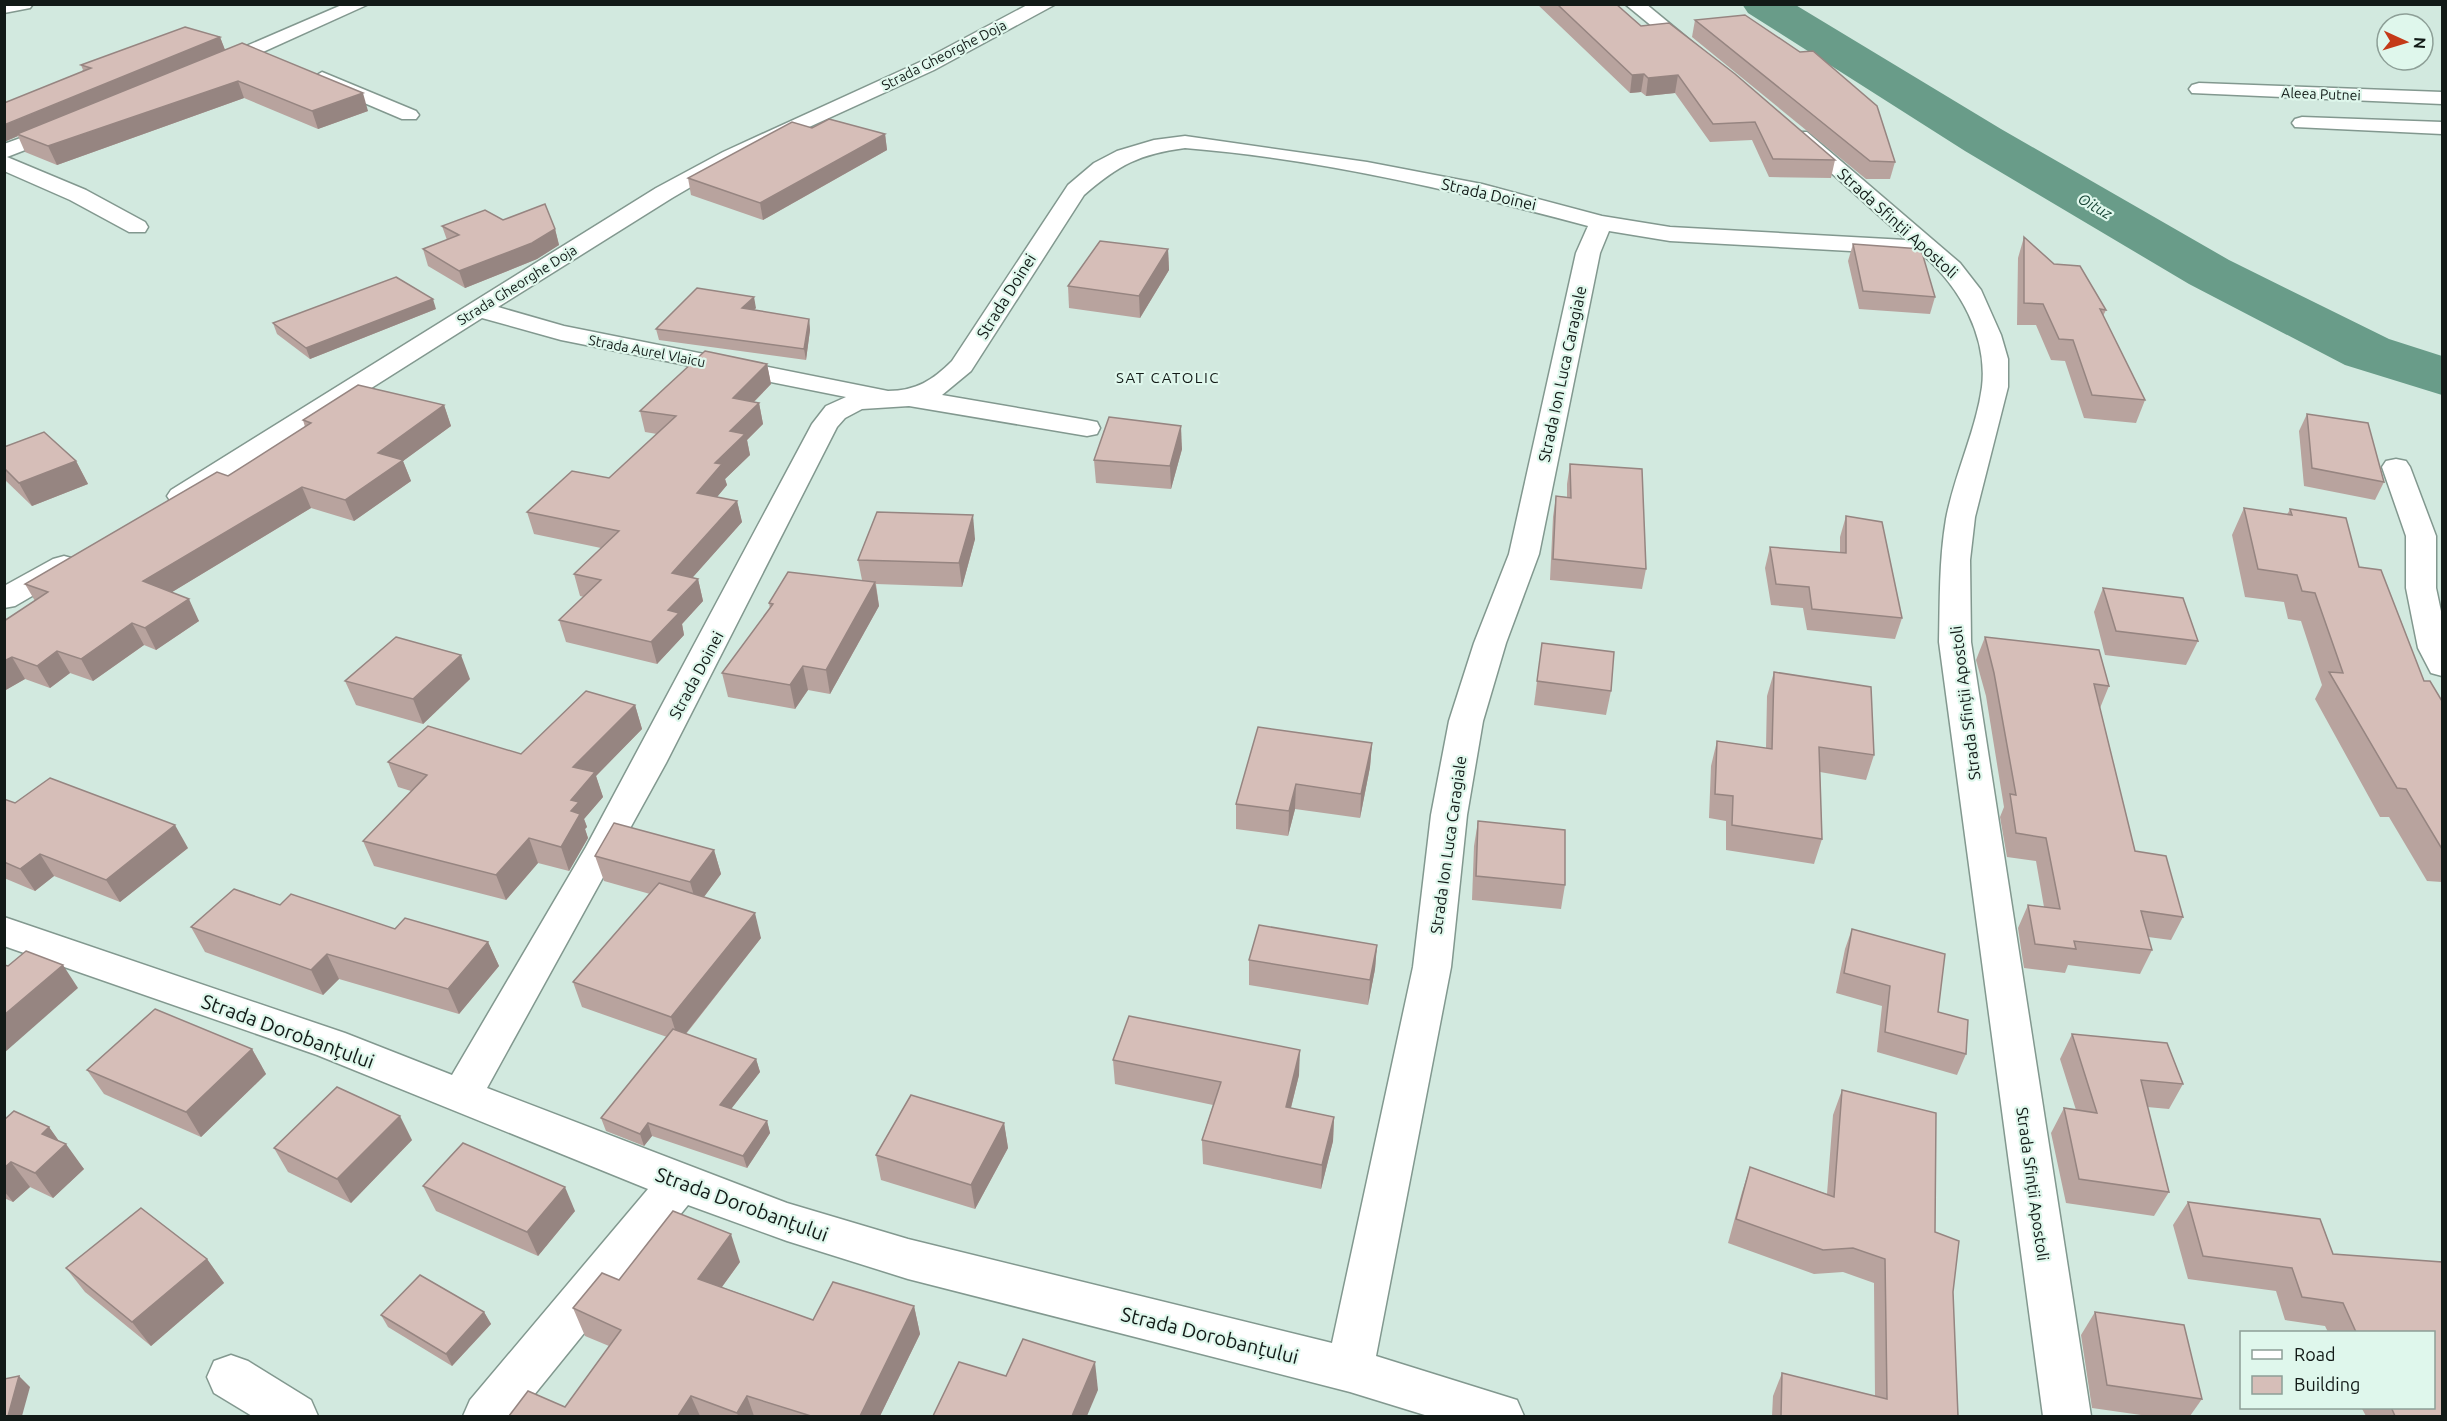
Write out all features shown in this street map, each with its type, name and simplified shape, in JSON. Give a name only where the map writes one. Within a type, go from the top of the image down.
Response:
[{"type":"street","points":[[4,8],[24,4]]},
{"type":"street","points":[[201,72],[360,4]]},
{"type":"street","name":"Strada Gheorghe Doja","points":[[161,508],[477,309],[730,156],[927,66],[1025,12],[1047,4]]},
{"type":"street","points":[[1634,4],[1713,65]]},
{"type":"street","points":[[256,50],[278,59]]},
{"type":"street","points":[[300,68],[409,115]]},
{"type":"street","name":"Aleea Putnei","points":[[2199,89],[2442,98]]},
{"type":"street","name":"Strada Sfinții Apostoli","points":[[1776,117],[1952,268],[1969,290],[1989,335],[1995,359],[1995,387],[1961,517],[1956,549],[1955,642],[2067,1416]]},
{"type":"street","points":[[4,153],[81,121]]},
{"type":"street","points":[[2302,123],[2442,128]]},
{"type":"street","name":"Strada Doinei","points":[[461,1096],[625,809],[825,424],[844,404],[926,394],[962,366],[1055,219],[1076,190],[1102,168],[1124,155],[1154,146],[1185,142],[1212,144],[1367,168],[1482,191],[1601,223],[1670,234],[1930,248]]},
{"type":"street","points":[[4,163],[78,195],[137,226]]},
{"type":"street","name":"Strada Ion Luca Caragiale","points":[[1350,1370],[1432,967],[1449,815],[1466,721],[1490,644],[1524,554],[1588,253],[1601,223]]},
{"type":"street","name":"Strada Aurel Vlaicu","points":[[477,309],[561,333],[670,356],[900,398]]},
{"type":"street","points":[[900,398],[1087,428]]},
{"type":"street","points":[[2396,466],[2421,536],[2423,563],[2421,588],[2434,648],[2442,666]]},
{"type":"street","points":[[4,599],[80,556]]},
{"type":"street","name":"Strada Dorobanțului","points":[[4,931],[331,1044],[680,1183],[787,1222],[908,1259],[1350,1370],[1500,1416]]},
{"type":"street","points":[[487,1416],[680,1183]]},
{"type":"street","points":[[231,1377],[294,1416]]},
{"type":"building","points":[[1557,4],[1616,4],[1641,26],[1669,23],[1735,74],[1835,160],[1773,159],[1755,122],[1713,124],[1678,75],[1648,78],[1644,74],[1632,75]]},
{"type":"building","points":[[1745,15],[1800,52],[1813,51],[1877,106],[1895,162],[1870,161],[1695,20]]},
{"type":"building","points":[[185,27],[220,37],[4,125],[4,103],[91,68],[81,65]]},
{"type":"building","points":[[242,43],[363,93],[312,111],[238,81],[48,146],[17,134]]},
{"type":"building","points":[[829,119],[885,134],[760,203],[688,178],[792,122],[812,128]]},
{"type":"building","points":[[545,204],[555,229],[532,243],[459,271],[423,249],[459,235],[442,226],[485,210],[503,220]]},
{"type":"building","points":[[2024,237],[2054,264],[2080,266],[2106,310],[2100,309],[2145,400],[2092,395],[2073,340],[2059,339],[2043,304],[2024,303]]},
{"type":"building","points":[[1100,241],[1168,249],[1139,296],[1068,286]]},
{"type":"building","points":[[1853,244],[1921,249],[1935,297],[1863,291]]},
{"type":"building","points":[[396,277],[433,299],[306,348],[273,323]]},
{"type":"building","points":[[697,288],[754,297],[742,308],[809,319],[804,349],[656,329]]},
{"type":"building","points":[[705,351],[767,364],[733,398],[759,403],[730,431],[745,434],[715,463],[722,464],[697,493],[737,501],[672,573],[698,579],[668,610],[679,613],[651,642],[559,620],[601,580],[574,574],[619,531],[527,512],[572,471],[609,478],[676,416],[640,411]]},
{"type":"building","points":[[358,385],[444,405],[378,453],[403,460],[345,500],[302,487],[143,581],[189,599],[145,628],[132,623],[81,659],[57,651],[37,666],[12,657],[4,661],[4,621],[48,592],[25,584],[217,472],[228,476],[311,423],[303,420]]},
{"type":"building","points":[[2307,414],[2368,423],[2384,482],[2312,468]]},
{"type":"building","points":[[1109,417],[1181,426],[1170,466],[1094,460]]},
{"type":"building","points":[[44,432],[76,461],[19,483],[4,468],[4,447]]},
{"type":"building","points":[[1570,464],[1642,469],[1646,569],[1553,559],[1556,496],[1571,498]]},
{"type":"building","points":[[2244,508],[2292,515],[2290,509],[2346,518],[2359,567],[2381,570],[2424,681],[2430,681],[2442,701],[2442,849],[2406,789],[2397,788],[2329,672],[2343,673],[2315,593],[2302,591],[2297,575],[2258,569]]},
{"type":"building","points":[[877,512],[973,515],[959,563],[858,560]]},
{"type":"building","points":[[1846,516],[1882,522],[1902,618],[1812,609],[1809,587],[1776,584],[1770,547],[1846,553]]},
{"type":"building","points":[[788,572],[875,582],[826,670],[803,666],[790,685],[722,673],[773,604],[769,603]]},
{"type":"building","points":[[2103,588],[2183,598],[2198,641],[2116,631]]},
{"type":"building","points":[[396,637],[461,655],[413,699],[345,681]]},
{"type":"building","points":[[1985,637],[2099,650],[2109,686],[2094,684],[2135,851],[2166,856],[2183,917],[2141,911],[2152,950],[2074,941],[2076,949],[2035,944],[2028,905],[2060,909],[2046,838],[2016,833],[2010,794],[2016,795],[1994,673]]},
{"type":"building","points":[[1542,643],[1614,652],[1611,691],[1537,681]]},
{"type":"building","points":[[1774,672],[1871,687],[1874,755],[1819,747],[1822,839],[1732,825],[1733,796],[1715,794],[1717,741],[1772,749]]},
{"type":"building","points":[[586,691],[635,705],[573,767],[595,772],[571,800],[579,802],[571,811],[580,814],[561,847],[529,838],[496,875],[363,841],[427,775],[388,762],[428,726],[521,754]]},
{"type":"building","points":[[1258,727],[1372,743],[1361,794],[1296,784],[1289,811],[1236,804]]},
{"type":"building","points":[[50,778],[175,825],[106,880],[40,854],[20,869],[4,862],[4,799],[15,803]]},
{"type":"building","points":[[1478,821],[1565,830],[1565,885],[1476,876]]},
{"type":"building","points":[[614,823],[714,850],[690,882],[595,856]]},
{"type":"building","points":[[659,883],[755,913],[671,1017],[573,982]]},
{"type":"building","points":[[234,889],[280,905],[291,894],[395,929],[405,918],[488,942],[448,989],[327,954],[311,970],[191,927]]},
{"type":"building","points":[[1259,925],[1377,945],[1370,980],[1249,960]]},
{"type":"building","points":[[1852,929],[1945,954],[1938,1012],[1968,1020],[1966,1054],[1885,1032],[1890,986],[1844,973]]},
{"type":"building","points":[[26,951],[63,965],[4,1015],[4,965],[8,966]]},
{"type":"building","points":[[155,1009],[252,1049],[186,1112],[87,1070]]},
{"type":"building","points":[[1129,1016],[1300,1050],[1286,1107],[1334,1117],[1322,1165],[1202,1140],[1221,1082],[1113,1060]]},
{"type":"building","points":[[673,1029],[756,1059],[720,1105],[767,1121],[743,1156],[648,1123],[640,1134],[601,1118]]},
{"type":"building","points":[[2072,1034],[2167,1043],[2183,1084],[2141,1080],[2169,1192],[2079,1179],[2064,1108],[2097,1113]]},
{"type":"building","points":[[337,1087],[400,1116],[337,1179],[274,1148]]},
{"type":"building","points":[[1842,1090],[1936,1113],[1935,1232],[1959,1241],[1953,1292],[1958,1416],[1781,1416],[1782,1373],[1887,1399],[1885,1259],[1853,1248],[1823,1250],[1736,1219],[1750,1167],[1834,1197]]},
{"type":"building","points":[[911,1095],[1004,1123],[971,1185],[876,1155]]},
{"type":"building","points":[[14,1111],[49,1127],[42,1134],[66,1144],[35,1173],[11,1162],[4,1168],[4,1120]]},
{"type":"building","points":[[463,1143],[565,1187],[527,1232],[423,1186]]},
{"type":"building","points":[[2188,1202],[2320,1219],[2333,1254],[2442,1262],[2442,1416],[2395,1416],[2392,1409],[2435,1409],[2435,1331],[2356,1331],[2343,1303],[2302,1297],[2292,1268],[2203,1256]]},
{"type":"building","points":[[141,1208],[207,1259],[132,1322],[66,1268]]},
{"type":"building","points":[[673,1211],[731,1234],[698,1279],[813,1320],[833,1282],[914,1306],[860,1416],[811,1416],[747,1396],[737,1413],[691,1396],[678,1416],[509,1416],[528,1391],[565,1407],[621,1330],[573,1308],[602,1273],[619,1280]]},
{"type":"building","points":[[420,1275],[484,1312],[446,1354],[381,1315]]},
{"type":"building","points":[[2095,1312],[2184,1325],[2202,1399],[2107,1385]]},
{"type":"building","points":[[1023,1339],[1095,1362],[1072,1416],[933,1416],[959,1362],[1006,1376]]},
{"type":"building","points":[[19,1376],[8,1416],[4,1416],[4,1379]]},
{"type":"waterway","name":"Oituz","points":[[1763,4],[1983,140],[2209,272],[2367,352],[2442,376]]},
{"type":"district","name":"SAT CATOLIC","points":[[1168,377]]}]
